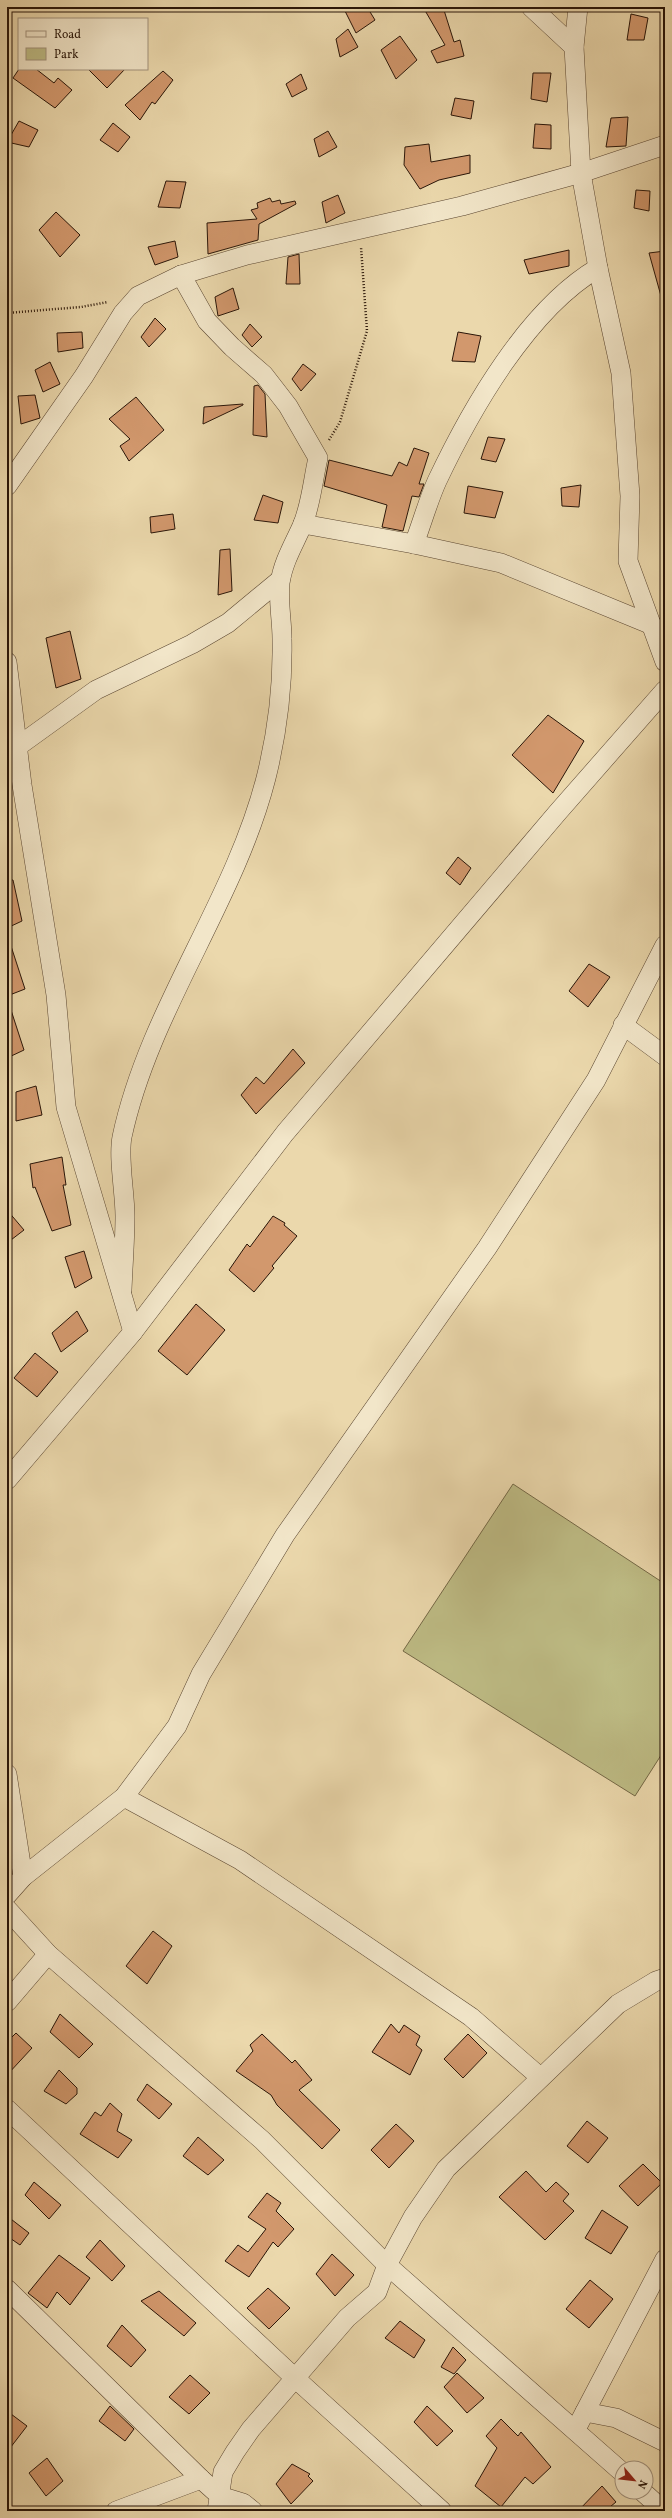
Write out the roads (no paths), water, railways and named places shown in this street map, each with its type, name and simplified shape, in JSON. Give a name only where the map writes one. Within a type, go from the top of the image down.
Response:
[{"type":"street","points":[[531,7],[574,47]]},
{"type":"street","points":[[578,7],[574,47],[581,173],[598,268],[621,373],[630,496],[628,561],[639,596],[652,625],[665,662]]},
{"type":"street","points":[[7,486],[76,389],[123,313],[138,296],[181,275],[247,255],[462,206],[581,173],[665,145]]},
{"type":"street","points":[[414,544],[437,482],[488,389],[526,333],[572,285],[598,268]]},
{"type":"street","points":[[122,1290],[125,1216],[121,1140],[136,1087],[150,1050],[248,838],[266,778],[275,732],[280,681],[282,638],[279,610],[280,580],[295,538],[303,524],[318,458],[288,406],[264,376],[232,347],[207,321],[181,275]]},
{"type":"street","points":[[303,524],[414,544],[501,563],[652,625]]},
{"type":"street","points":[[17,747],[96,690],[192,644],[228,623],[280,580]]},
{"type":"street","points":[[7,662],[17,747],[14,786],[56,995],[66,1107],[122,1290],[132,1332]]},
{"type":"street","points":[[7,1480],[132,1332],[285,1133],[548,824],[665,690]]},
{"type":"street","points":[[7,1895],[23,1877],[124,1797],[177,1726],[201,1674],[285,1535],[487,1248],[596,1080],[665,945]]},
{"type":"street","points":[[623,1025],[665,1056]]},
{"type":"street","points":[[7,1774],[23,1877]]},
{"type":"street","points":[[124,1797],[240,1860],[471,2017],[540,2077]]},
{"type":"street","points":[[7,1909],[48,1954],[262,2140],[387,2265],[576,2429],[614,2465]]},
{"type":"street","points":[[7,2002],[48,1954]]},
{"type":"street","points":[[218,2504],[223,2472],[234,2452],[251,2429],[296,2379],[347,2318],[376,2292],[387,2265],[413,2217],[446,2169],[540,2077],[618,2004],[656,1981],[665,1978]]},
{"type":"street","points":[[7,2109],[296,2379],[442,2511]]},
{"type":"street","points":[[576,2429],[665,2259]]},
{"type":"street","points":[[7,2289],[201,2480],[218,2504]]},
{"type":"street","points":[[585,2412],[616,2418],[665,2442]]},
{"type":"street","points":[[116,2511],[201,2480]]},
{"type":"street","points":[[652,2500],[664,2511]]},
{"type":"street","points":[[218,2504],[243,2503],[253,2511]]}]
